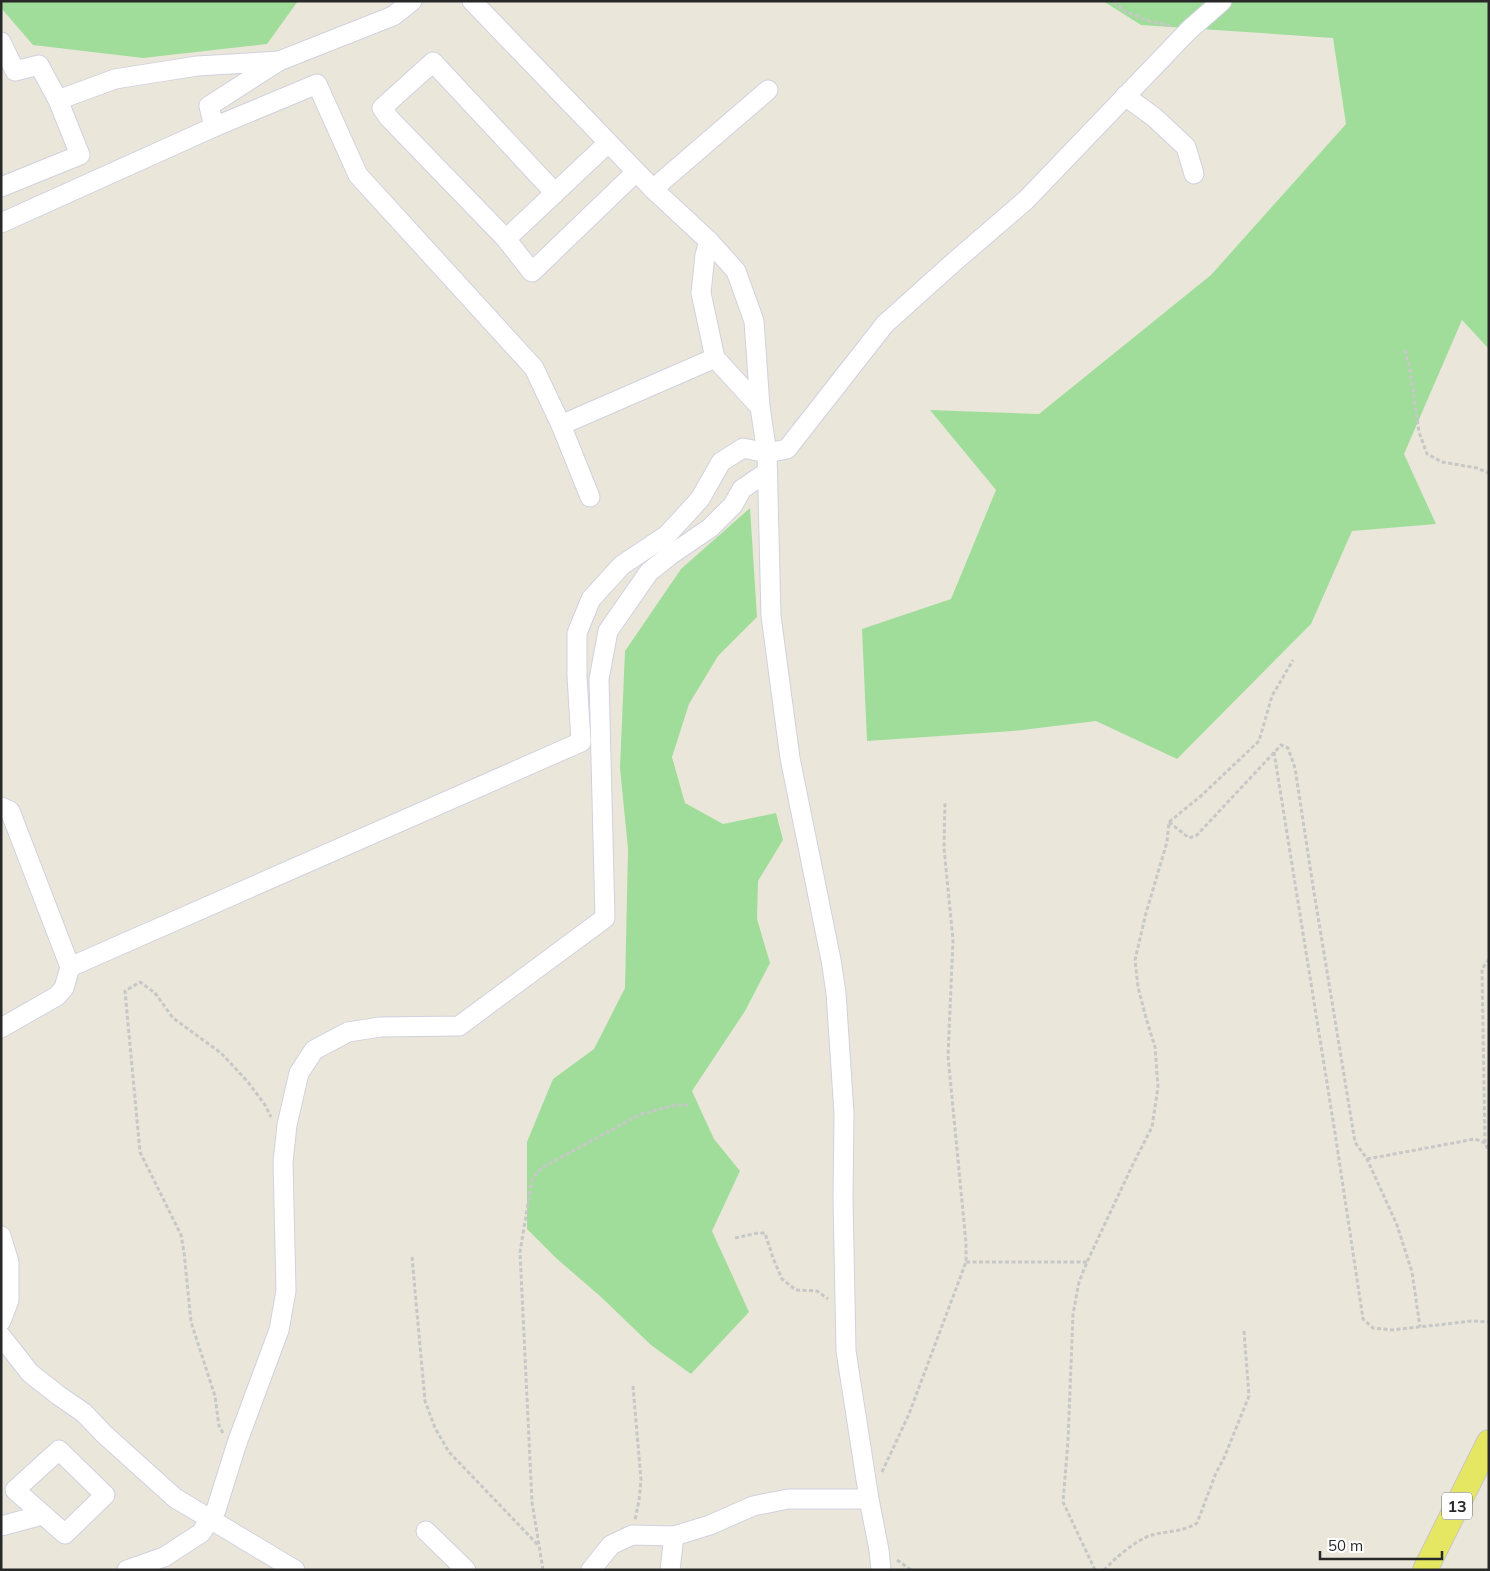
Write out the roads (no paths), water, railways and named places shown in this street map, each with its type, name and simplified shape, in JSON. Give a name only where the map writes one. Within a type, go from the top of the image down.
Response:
[{"type":"main road","name":"13","points":[[1425,1570],[1489,1442]]},
{"type":"street","points":[[214,127],[209,106],[280,61],[393,16],[412,1]]},
{"type":"street","points":[[472,1],[636,172],[710,241],[736,271],[754,321],[760,407],[767,453],[771,616],[790,758],[831,960],[836,994],[844,1113],[843,1198],[846,1351],[881,1570]]},
{"type":"street","points":[[70,967],[581,742],[577,676],[577,633],[591,599],[622,565],[667,535],[700,499],[721,462],[743,448],[767,453],[787,449],[885,324],[1026,200],[1189,30],[1222,1]]},
{"type":"street","points":[[1,42],[8,75],[39,65],[58,100],[80,155],[1,187]]},
{"type":"street","points":[[58,100],[115,79],[197,66],[280,61]]},
{"type":"street","points":[[555,192],[433,62],[382,108],[389,118],[506,239],[532,272],[636,172]]},
{"type":"street","points":[[1,223],[214,127],[318,84],[358,175],[534,368],[561,425],[590,497]]},
{"type":"street","points":[[653,189],[768,90]]},
{"type":"street","points":[[1125,96],[1154,117],[1186,147],[1194,174]]},
{"type":"street","points":[[506,239],[608,143]]},
{"type":"street","points":[[710,241],[706,255],[702,293],[715,358],[760,407]]},
{"type":"street","points":[[561,425],[715,358]]},
{"type":"street","points":[[127,1570],[164,1557],[201,1533],[216,1510],[234,1453],[279,1330],[286,1291],[284,1162],[287,1125],[299,1073],[314,1050],[348,1032],[372,1028],[459,1026],[605,918],[599,679],[608,630],[649,572],[710,528],[733,505],[742,489],[767,472]]},
{"type":"street","points":[[1,807],[10,811],[70,967],[64,988],[57,996],[1,1028]]},
{"type":"street","points":[[1,1236],[9,1262],[9,1300],[1,1321]]},
{"type":"street","points":[[1,1336],[30,1373],[84,1413],[104,1434],[176,1498],[295,1570]]},
{"type":"street","points":[[58,1450],[105,1496],[65,1534],[42,1514],[15,1490],[58,1450]]},
{"type":"street","points":[[591,1570],[611,1545],[632,1535],[674,1536],[710,1525],[753,1506],[788,1499],[869,1500]]},
{"type":"street","points":[[1,1526],[42,1514]]},
{"type":"street","points":[[426,1531],[466,1570]]},
{"type":"street","points":[[670,1570],[674,1536]]}]
